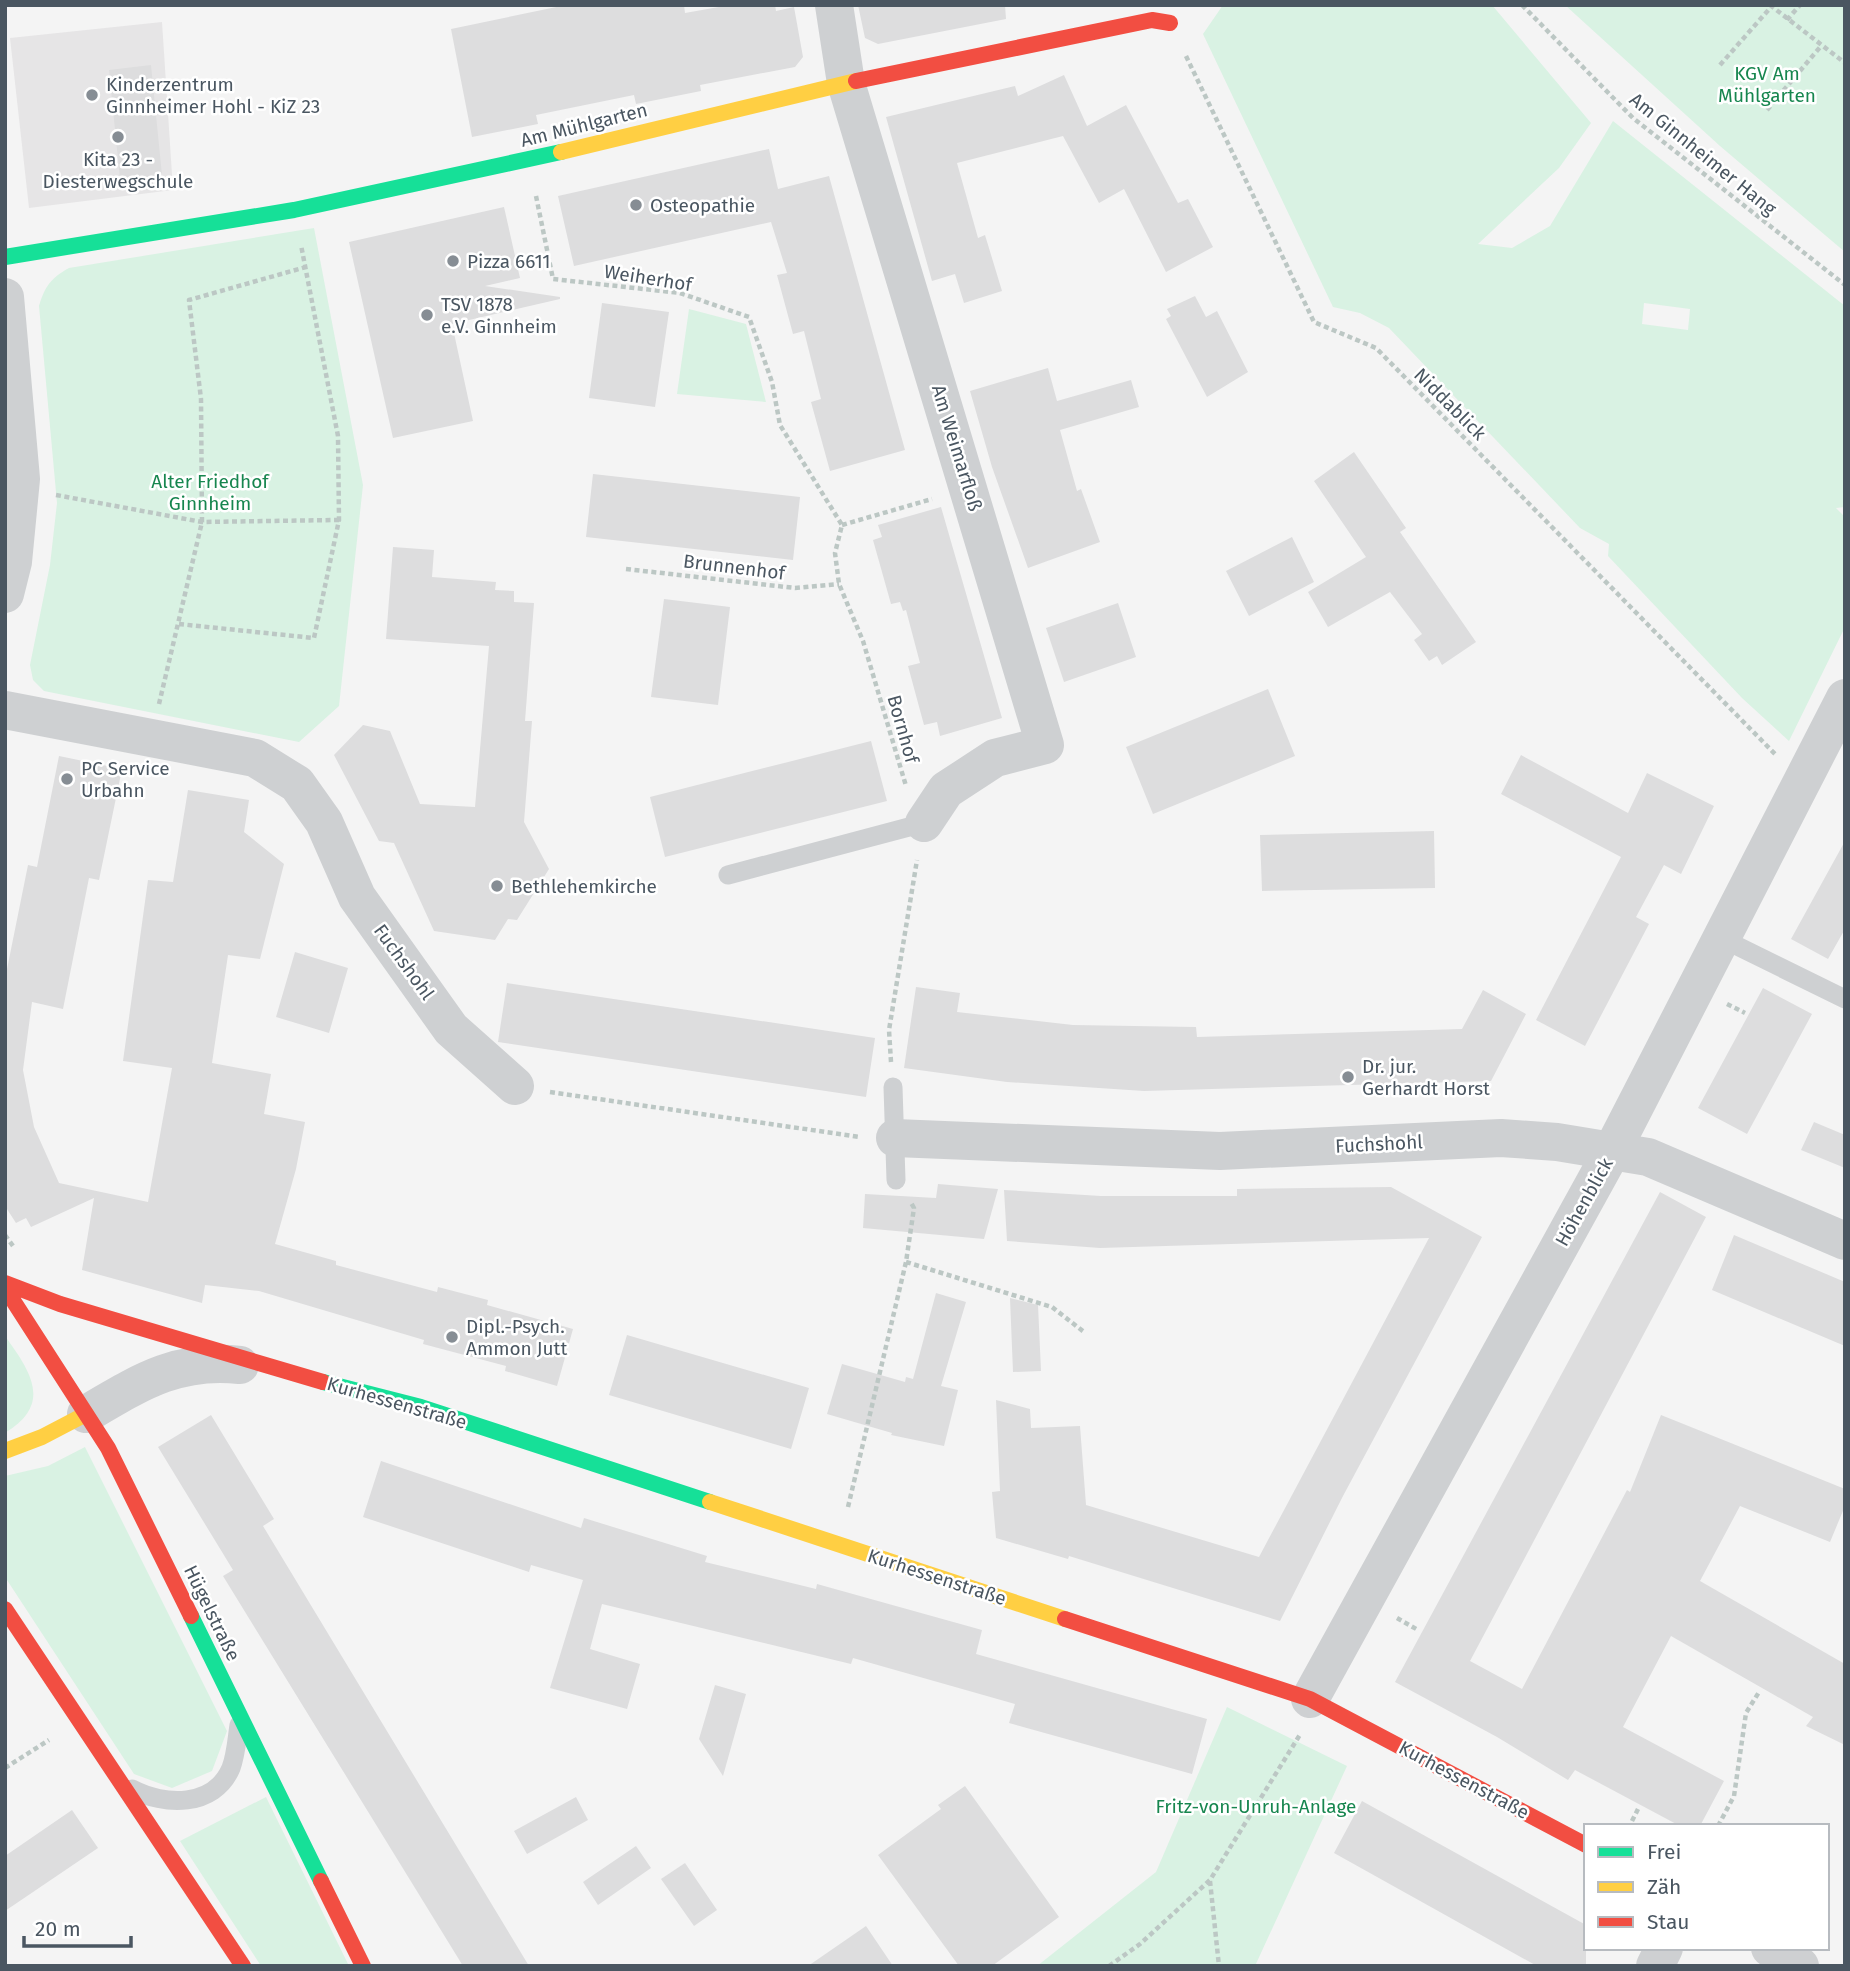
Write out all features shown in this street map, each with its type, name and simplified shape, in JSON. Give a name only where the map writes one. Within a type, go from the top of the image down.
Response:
[{"type":"street","name":"Am Weimarfloß","points":[[834,5],[846,83],[1045,745],[995,758],[946,790],[923,823]]},
{"type":"street","name":"Am Mühlgarten","points":[[5,257],[294,210],[529,160],[846,83],[1152,20],[1170,23]]},
{"type":"street","points":[[5,297],[26,483],[5,594]]},
{"type":"street","name":"Höhenblick","points":[[1307,1714],[1612,1151],[1723,940],[1845,698]]},
{"type":"street","name":"Fuchshohl","points":[[5,710],[255,758],[297,784],[324,822],[357,897],[452,1029],[515,1086]]},
{"type":"street","name":"Fuchshohl","points":[[895,1138],[1220,1151],[1501,1138],[1558,1142],[1648,1157],[1845,1241]]},
{"type":"street","name":"Kurhessenstraße","points":[[5,1285],[264,1367],[434,1412],[1307,1714],[1584,1844]]},
{"type":"street","name":"Hügelstraße","points":[[5,1285],[108,1448],[363,1966]]},
{"type":"street","name":"Kurhessenstraße","points":[[86,1414],[166,1370],[188,1364],[225,1363],[264,1367]]},
{"type":"street","points":[[5,1451],[42,1437],[86,1414]]},
{"type":"street","points":[[5,1609],[243,1966]]},
{"type":"street","points":[[1655,1966],[1663,1950]]},
{"type":"street","points":[[1773,1950],[1800,1966]]},
{"type":"lane","points":[[728,875],[923,823]]},
{"type":"lane","points":[[1723,940],[1845,999]]},
{"type":"lane","points":[[893,1087],[896,1180]]},
{"type":"lane","points":[[125,1786],[150,1798],[173,1802],[196,1799],[217,1788],[231,1768],[240,1720]]},
{"type":"path","name":"Am Ginnheimer Hang","points":[[1522,5],[1633,118],[1845,285]]},
{"type":"path","points":[[1787,20],[1800,5]]},
{"type":"path","points":[[1720,65],[1770,6],[1845,63]]},
{"type":"path","name":"Niddablick","points":[[1170,23],[1314,322],[1376,348],[1784,763]]},
{"type":"path","points":[[1767,110],[1821,46]]},
{"type":"path","name":"Weiherhof","points":[[529,160],[553,279],[680,293],[749,317],[772,382],[780,425],[842,525]]},
{"type":"path","points":[[150,737],[202,522],[201,399],[189,300],[306,267],[338,436],[340,520],[314,638],[179,624]]},
{"type":"path","points":[[26,483],[202,522],[340,520]]},
{"type":"path","points":[[839,584],[835,553],[842,525],[970,489]]},
{"type":"path","name":"Brunnenhof","points":[[626,569],[795,588],[839,584]]},
{"type":"path","name":"Bornhof","points":[[839,584],[863,640],[909,797],[923,823]]},
{"type":"path","points":[[889,1030],[923,823]]},
{"type":"path","points":[[1725,1003],[1745,1013]]},
{"type":"path","points":[[515,1086],[856,1136]]},
{"type":"path","points":[[848,1507],[906,1262],[914,1208],[896,1180]]},
{"type":"path","points":[[906,1262],[1052,1307],[1084,1332]]},
{"type":"path","points":[[1393,1616],[1418,1630]]},
{"type":"path","points":[[1719,1824],[1734,1796],[1746,1713],[1759,1692]]},
{"type":"path","points":[[1109,1966],[1140,1944],[1210,1880],[1307,1714]]},
{"type":"path","points":[[5,1768],[52,1738]]},
{"type":"path","points":[[1632,1821],[1638,1809]]},
{"type":"path","points":[[1210,1880],[1219,1966]]},
{"type":"shaded area","name":"Kinderzentrum Ginnheimer Hohl - KiZ 23","points":[[162,22],[173,190],[29,208],[10,38]]},
{"type":"green space","points":[[1223,5],[1492,5],[1591,123],[1559,168],[1478,244],[1512,248],[1550,226],[1613,121],[1845,306],[1845,507],[1836,508],[1845,517],[1845,627],[1789,741],[1742,698],[1608,556],[1609,544],[1580,528],[1389,328],[1360,313],[1333,307],[1203,34]],"holes":[[[1644,303],[1690,309],[1688,330],[1642,324]]]},
{"type":"green space","name":"KGV Am Mühlgarten","points":[[1565,5],[1845,5],[1845,252],[1720,146]]},
{"type":"green space","name":"Alter Friedhof Ginnheim","points":[[314,228],[363,485],[339,706],[299,742],[44,691],[33,680],[30,665],[50,565],[57,503],[39,306],[46,288],[53,279],[69,268]]},
{"type":"green space","points":[[689,309],[746,324],[766,402],[677,394]]},
{"type":"green space","points":[[5,1336],[29,1375],[33,1399],[29,1411],[20,1422],[5,1433]]},
{"type":"green space","points":[[85,1447],[227,1731],[212,1771],[172,1788],[134,1774],[5,1577],[5,1476],[48,1466]]},
{"type":"green space","name":"Fritz-von-Unruh-Anlage","points":[[1227,1707],[1347,1766],[1255,1966],[1037,1966],[1156,1872]]},
{"type":"green space","points":[[266,1797],[349,1966],[261,1966],[180,1841]]},
{"type":"building","points":[[566,5],[684,5],[685,13],[730,5],[775,5],[776,11],[794,7],[803,57],[795,67],[700,85],[701,91],[636,104],[634,95],[536,115],[538,124],[472,137],[451,29]]},
{"type":"building","points":[[858,5],[1005,5],[1006,19],[878,44],[865,38]]},
{"type":"building","name":"Kinderzentrum Ginnheimer Hohl - KiZ 23","points":[[151,65],[163,185],[121,189],[109,70]]},
{"type":"building","points":[[1064,75],[1087,126],[1126,105],[1178,203],[1188,199],[1213,247],[1166,272],[1124,189],[1099,203],[1063,136],[957,163],[978,238],[985,235],[1002,291],[964,303],[955,274],[932,281],[886,117],[1015,86],[1018,96]]},
{"type":"building","points":[[769,149],[778,189],[829,176],[905,450],[830,471],[811,402],[821,399],[804,331],[793,334],[777,275],[787,273],[771,222],[574,266],[558,196]]},
{"type":"building","name":"TSV 1878 e.V. Ginnheim","points":[[504,207],[520,278],[485,286],[560,299],[452,324],[473,421],[393,438],[349,242]]},
{"type":"building","points":[[1195,296],[1206,317],[1217,311],[1248,372],[1207,397],[1166,319],[1171,316],[1167,309]]},
{"type":"building","points":[[602,303],[669,312],[655,407],[589,398]]},
{"type":"building","points":[[1048,368],[1057,401],[1131,380],[1139,407],[1060,430],[1077,491],[1081,489],[1100,542],[1028,568],[992,467],[970,391]]},
{"type":"building","points":[[1354,452],[1406,528],[1400,532],[1476,642],[1442,665],[1437,656],[1429,661],[1414,640],[1422,634],[1390,592],[1328,627],[1308,592],[1366,557],[1314,481]]},
{"type":"building","points":[[593,474],[800,497],[793,560],[586,537]]},
{"type":"building","points":[[941,507],[1002,718],[940,736],[937,722],[924,725],[908,666],[920,663],[906,610],[903,611],[900,602],[891,604],[873,540],[882,537],[878,525]]},
{"type":"building","points":[[1292,537],[1314,582],[1249,616],[1226,571]]},
{"type":"building","points":[[393,547],[434,550],[432,577],[496,582],[495,590],[514,591],[514,602],[534,603],[525,721],[532,721],[524,822],[549,869],[517,920],[508,919],[495,940],[434,931],[394,843],[379,841],[334,755],[363,725],[390,731],[420,804],[475,807],[489,646],[386,639]]},
{"type":"building","points":[[664,599],[730,607],[718,705],[651,697]]},
{"type":"building","points":[[1118,603],[1136,657],[1064,682],[1046,628]]},
{"type":"building","points":[[1268,689],[1295,756],[1153,814],[1126,747]]},
{"type":"building","points":[[871,741],[887,801],[665,857],[650,797]]},
{"type":"building","points":[[1521,755],[1628,813],[1647,773],[1714,806],[1681,874],[1664,865],[1636,917],[1649,924],[1585,1046],[1536,1020],[1621,857],[1501,794]]},
{"type":"building","points":[[59,756],[122,769],[99,880],[89,878],[63,1009],[32,1002],[23,1070],[34,1127],[59,1183],[148,1202],[172,1068],[123,1061],[148,880],[173,882],[188,790],[249,800],[244,832],[284,864],[260,959],[228,955],[212,1063],[271,1074],[264,1114],[305,1122],[296,1169],[275,1244],[336,1261],[336,1265],[437,1292],[438,1287],[488,1300],[487,1305],[573,1329],[557,1386],[505,1371],[506,1366],[423,1344],[424,1340],[259,1291],[205,1285],[202,1303],[82,1270],[94,1198],[31,1227],[26,1218],[16,1223],[5,1206],[5,979],[28,865],[37,867]]},
{"type":"building","points":[[1434,831],[1435,888],[1262,891],[1260,835]]},
{"type":"building","points":[[1845,841],[1845,929],[1828,959],[1791,939]]},
{"type":"building","points":[[295,952],[348,968],[329,1033],[276,1017]]},
{"type":"building","points":[[507,983],[875,1038],[866,1097],[498,1042]]},
{"type":"building","points":[[916,987],[960,993],[957,1012],[1073,1025],[1196,1027],[1197,1037],[1462,1029],[1483,990],[1526,1014],[1491,1081],[1144,1091],[1007,1082],[904,1068]]},
{"type":"building","points":[[1763,988],[1812,1014],[1747,1134],[1698,1108]]},
{"type":"building","points":[[1814,1122],[1845,1135],[1845,1168],[1801,1150]]},
{"type":"building","points":[[938,1184],[998,1189],[984,1239],[863,1228],[865,1194],[936,1198]]},
{"type":"building","points":[[1391,1187],[1482,1237],[1343,1496],[1280,1621],[1069,1556],[1068,1559],[996,1538],[992,1492],[1000,1491],[996,1400],[1030,1409],[1031,1428],[1080,1426],[1086,1505],[1259,1557],[1429,1238],[1100,1248],[1007,1241],[1004,1190],[1101,1196],[1237,1196],[1237,1189]]},
{"type":"building","points":[[1660,1192],[1706,1217],[1470,1661],[1522,1689],[1627,1490],[1630,1492],[1661,1415],[1845,1489],[1845,1506],[1830,1542],[1740,1506],[1700,1581],[1845,1664],[1845,1745],[1806,1726],[1813,1717],[1671,1636],[1623,1727],[1724,1781],[1701,1824],[1676,1824],[1575,1770],[1568,1780],[1497,1737],[1395,1682]]},
{"type":"building","points":[[1734,1235],[1845,1282],[1845,1346],[1712,1290]]},
{"type":"building","points":[[936,1293],[966,1302],[941,1386],[958,1390],[944,1446],[891,1435],[892,1433],[827,1414],[842,1364],[905,1382],[906,1377],[913,1379]]},
{"type":"building","points":[[1010,1298],[1038,1305],[1041,1371],[1013,1372]]},
{"type":"building","points":[[627,1335],[809,1388],[791,1449],[609,1395]]},
{"type":"building","points":[[211,1415],[274,1519],[263,1526],[529,1966],[463,1966],[223,1576],[233,1570],[158,1447]]},
{"type":"building","points":[[381,1461],[581,1528],[584,1518],[707,1556],[705,1562],[816,1589],[817,1584],[982,1630],[976,1654],[1207,1719],[1192,1774],[1009,1723],[1015,1704],[853,1658],[851,1664],[602,1604],[590,1649],[640,1664],[627,1709],[550,1688],[583,1580],[531,1565],[529,1572],[363,1517]]},
{"type":"building","points":[[715,1685],[746,1694],[723,1776],[699,1739]]},
{"type":"building","points":[[965,1786],[1059,1917],[992,1966],[959,1966],[878,1855],[941,1809],[938,1805]]},
{"type":"building","points":[[576,1797],[588,1820],[527,1854],[514,1831]]},
{"type":"building","points":[[1362,1801],[1584,1924],[1586,1966],[1537,1966],[1334,1853]]},
{"type":"building","points":[[72,1810],[98,1848],[5,1911],[5,1856]]},
{"type":"building","points":[[636,1846],[651,1868],[598,1905],[583,1882]]},
{"type":"building","points":[[685,1863],[717,1910],[694,1926],[661,1879]]},
{"type":"building","points":[[866,1926],[893,1966],[808,1966]]},
{"type":"traffic: fast","points":[[5,257],[294,210],[561,152]]},
{"type":"traffic: fast","points":[[323,1382],[421,1407],[710,1502]]},
{"type":"traffic: fast","points":[[191,1616],[321,1881]]},
{"type":"traffic: slow","points":[[561,152],[856,81]]},
{"type":"traffic: slow","points":[[5,1451],[42,1437],[86,1414]]},
{"type":"traffic: slow","points":[[710,1502],[1065,1619]]},
{"type":"traffic: jam","points":[[856,81],[1152,20],[1170,23]]},
{"type":"traffic: jam","points":[[5,1283],[60,1304],[323,1382]]},
{"type":"traffic: jam","points":[[5,1288],[108,1448],[191,1616]]},
{"type":"traffic: jam","points":[[5,1609],[243,1966]]},
{"type":"traffic: jam","points":[[1065,1619],[1310,1699],[1584,1844]]},
{"type":"traffic: jam","points":[[321,1881],[363,1966]]},
{"type":"place","name":"Kinderzentrum Ginnheimer Hohl - KiZ 23","points":[[92,95]]},
{"type":"place","name":"Kita 23 - Diesterwegschule","points":[[118,137]]},
{"type":"place","name":"Osteopathie","points":[[636,205]]},
{"type":"place","name":"Pizza 6611","points":[[453,261]]},
{"type":"place","name":"TSV 1878 e.V. Ginnheim","points":[[427,315]]},
{"type":"place","name":"PC Service Urbahn","points":[[67,779]]},
{"type":"place","name":"Bethlehemkirche","points":[[497,886]]},
{"type":"place","name":"Dr. jur. Gerhardt Horst","points":[[1348,1077]]},
{"type":"place","name":"Dipl.-Psych. Ammon Jutt","points":[[452,1337]]}]
